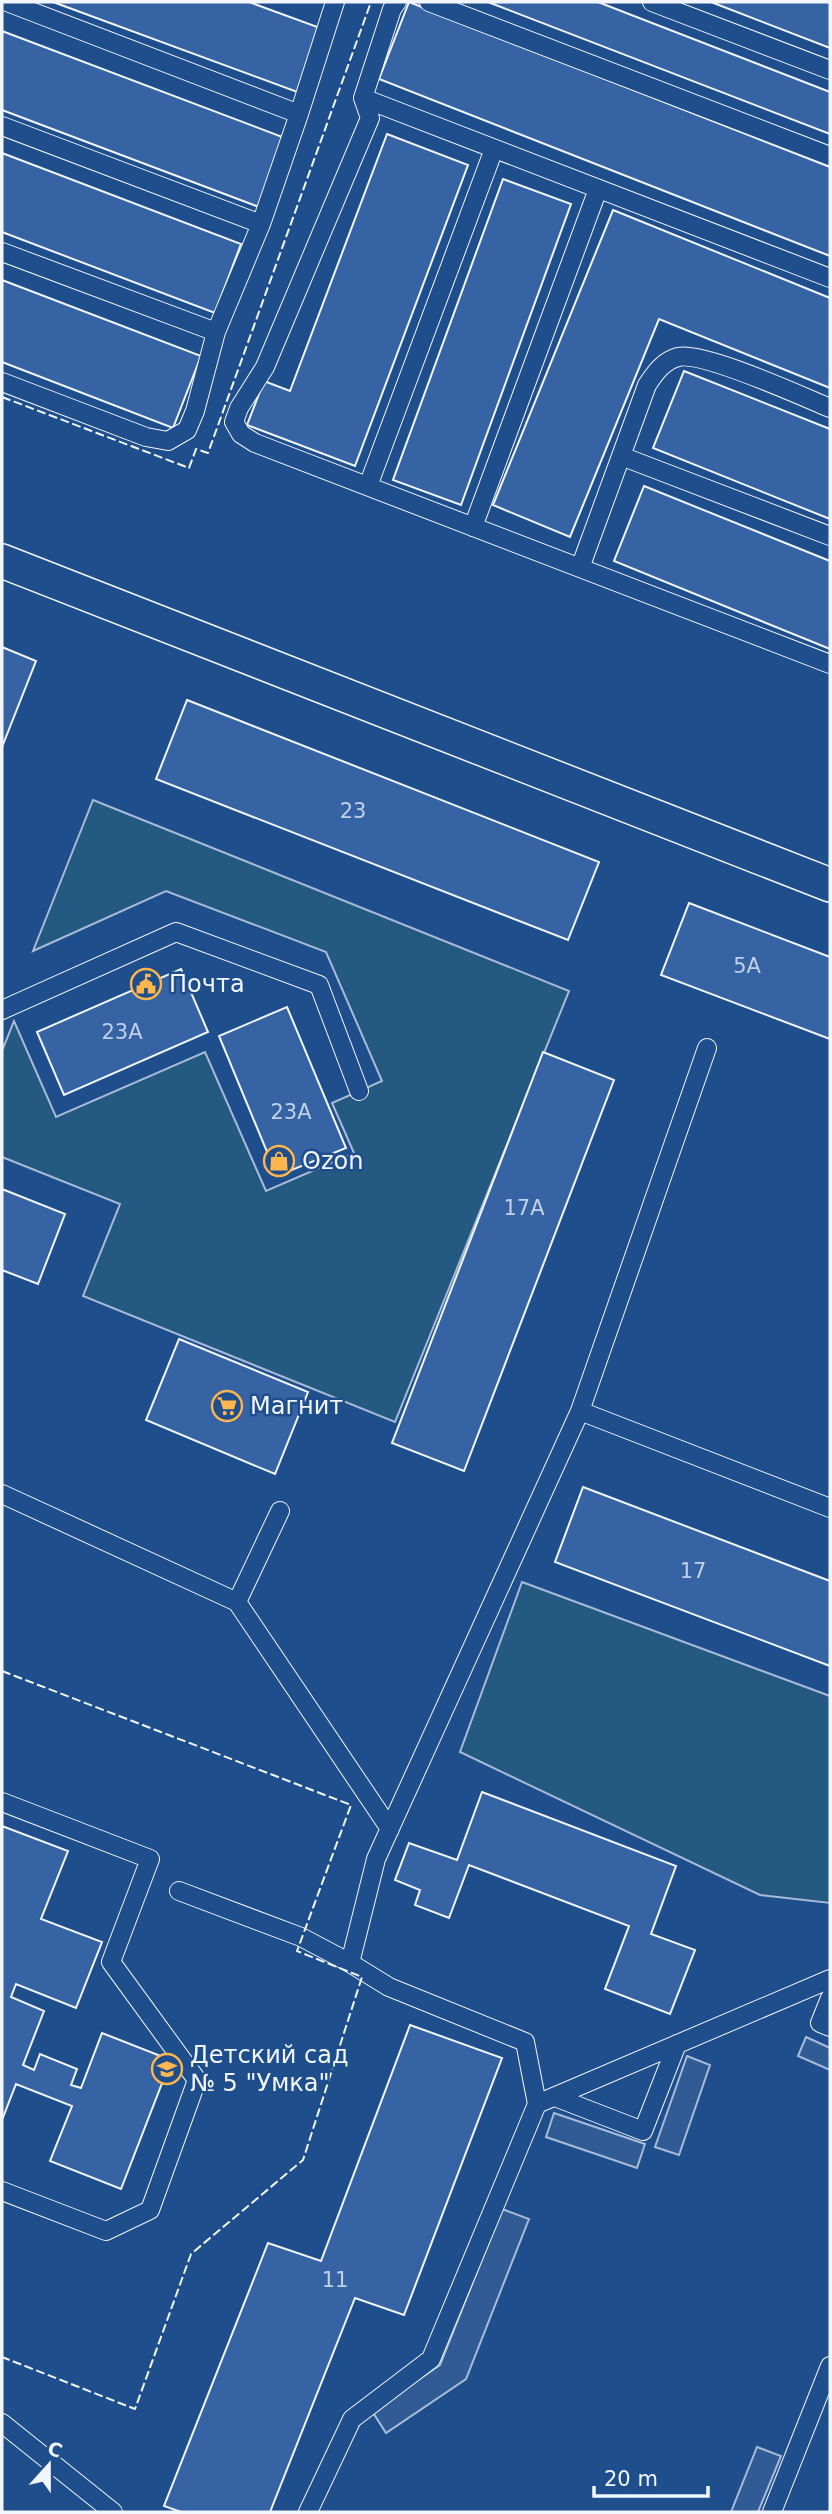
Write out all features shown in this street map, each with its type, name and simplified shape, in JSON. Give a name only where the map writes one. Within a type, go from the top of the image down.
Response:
[{"type":"street","points":[[2,561],[830,885]]},
{"type":"lane","points":[[7,2],[299,114]]},
{"type":"lane","points":[[2,382],[146,437],[167,441],[187,430],[195,411],[216,332],[261,224],[335,2]]},
{"type":"lane","points":[[397,2],[392,9],[363,98],[370,118],[265,367],[239,408],[234,422],[241,434],[255,443],[830,664]]},
{"type":"lane","points":[[429,2],[830,156]]},
{"type":"lane","points":[[652,2],[830,70]]},
{"type":"lane","points":[[363,98],[830,278]]},
{"type":"lane","points":[[2,126],[261,224]]},
{"type":"lane","points":[[368,486],[494,149]]},
{"type":"lane","points":[[473,527],[598,189]]},
{"type":"lane","points":[[2,252],[216,332]]},
{"type":"lane","points":[[580,568],[647,385],[660,366],[679,357],[702,357],[830,408]]},
{"type":"lane","points":[[621,456],[830,536]]},
{"type":"lane","points":[[2,1010],[176,932],[318,985],[359,1091]]},
{"type":"lane","points":[[350,1963],[376,1859],[580,1411],[707,1048]]},
{"type":"lane","points":[[580,1411],[830,1508]]},
{"type":"lane","points":[[2,1494],[237,1602],[390,1829]]},
{"type":"lane","points":[[237,1602],[280,1511]]},
{"type":"lane","points":[[2,1802],[150,1859],[111,1962],[197,2080],[150,2210],[106,2231],[2,2190]]},
{"type":"lane","points":[[178,1891],[301,1937],[389,1987],[525,2042],[537,2104],[431,2359],[352,2418],[308,2512]]},
{"type":"lane","points":[[537,2104],[830,1979]]},
{"type":"lane","points":[[830,1998],[820,2023],[830,2027]]},
{"type":"lane","points":[[555,2097],[643,2131],[677,2045]]},
{"type":"lane","points":[[772,2512],[830,2366]]},
{"type":"lane","points":[[2,2423],[113,2512]]},
{"type":"shaded area","points":[[93,800],[569,991],[395,1422],[83,1296],[120,1204],[2,1157],[2,1051],[14,1021],[56,1117],[205,1052],[266,1191],[354,1153],[332,1103],[382,1081],[326,952],[166,891],[33,951]]},
{"type":"shaded area","points":[[522,1582],[830,1696],[830,1903],[760,1895],[460,1752]]},
{"type":"shaded area","points":[[806,2037],[830,2048],[830,2070],[798,2056]]},
{"type":"shaded area","points":[[687,2056],[710,2065],[679,2155],[655,2147]]},
{"type":"shaded area","points":[[554,2113],[645,2144],[637,2168],[546,2137]]},
{"type":"shaded area","points":[[502,2209],[529,2219],[466,2379],[386,2433],[372,2411],[440,2365]]},
{"type":"shaded area","points":[[757,2447],[781,2456],[758,2512],[731,2512]]},
{"type":"building","points":[[53,2],[249,2],[323,29],[300,93]]},
{"type":"building","points":[[409,2],[830,167],[830,256],[379,79]]},
{"type":"building","points":[[488,2],[598,2],[830,92],[830,134]]},
{"type":"building","points":[[711,2],[830,2],[830,48]]},
{"type":"building","points":[[2,31],[285,138],[259,207],[2,110]]},
{"type":"building","points":[[387,134],[468,165],[355,466],[247,425],[264,381],[290,391]]},
{"type":"building","points":[[2,153],[241,244],[215,313],[2,232]]},
{"type":"building","points":[[503,179],[571,204],[461,505],[393,480]]},
{"type":"building","points":[[613,210],[830,298],[830,388],[659,319],[570,537],[493,505]]},
{"type":"building","points":[[2,280],[201,356],[173,428],[2,362]]},
{"type":"building","points":[[684,371],[830,429],[830,519],[653,448]]},
{"type":"building","points":[[644,486],[830,561],[830,649],[614,561]]},
{"type":"building","points":[[2,647],[36,661],[2,747]]},
{"type":"building","points":[[187,700],[599,862],[568,940],[156,779]]},
{"type":"building","points":[[689,903],[830,957],[830,1039],[661,975]]},
{"type":"building","points":[[181,969],[208,1032],[64,1095],[37,1032]]},
{"type":"building","points":[[287,1007],[346,1148],[277,1176],[219,1036]]},
{"type":"building","points":[[543,1052],[614,1080],[464,1471],[392,1443]]},
{"type":"building","points":[[2,1189],[65,1214],[38,1284],[2,1270]]},
{"type":"building","name":"Магнит","points":[[179,1339],[308,1392],[275,1474],[146,1420]]},
{"type":"building","points":[[583,1487],[830,1581],[830,1666],[555,1562]]},
{"type":"building","points":[[482,1792],[676,1866],[651,1934],[695,1950],[670,2014],[605,1989],[629,1926],[469,1865],[449,1918],[415,1905],[420,1890],[395,1880],[409,1843],[457,1860]]},
{"type":"building","points":[[2,1826],[68,1851],[41,1919],[102,1942],[76,2008],[16,1984],[11,1997],[44,2011],[23,2065],[34,2070],[40,2054],[77,2069],[71,2085],[81,2088],[102,2033],[171,2060],[121,2189],[50,2161],[72,2106],[16,2084],[2,2120]]},
{"type":"building","points":[[410,2025],[502,2058],[404,2315],[355,2298],[270,2512],[181,2512],[164,2506],[268,2243],[321,2261]]},
{"type":"fence","points":[[2,397],[189,468],[196,449],[208,453],[371,2]]},
{"type":"fence","points":[[2,1671],[351,1805],[297,1951],[362,1977],[303,2160],[191,2254],[135,2409],[2,2357]]},
{"type":"place","name":"Почта","points":[[146,984]]},
{"type":"place","name":"Ozon","points":[[279,1161]]},
{"type":"place","name":"Магнит","points":[[227,1406]]},
{"type":"place","name":"Детский сад № 5 \"Умка\"","points":[[167,2069]]}]
